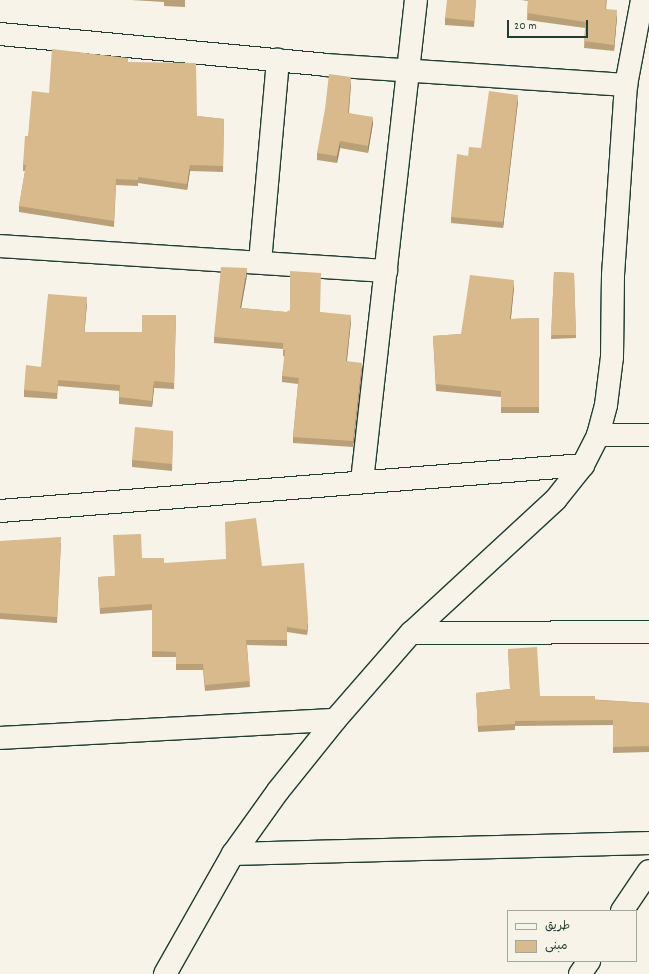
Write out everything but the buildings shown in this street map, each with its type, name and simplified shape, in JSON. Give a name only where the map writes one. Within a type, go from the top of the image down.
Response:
[{"type":"street","points":[[362,481],[416,0]]},
{"type":"street","points":[[165,974],[233,854],[278,791],[335,720],[411,633],[556,499],[583,465],[598,436],[606,406],[612,357],[613,275],[626,85],[642,0]]},
{"type":"street","points":[[0,34],[408,72],[626,85]]},
{"type":"street","points":[[260,262],[278,60]]},
{"type":"street","points":[[0,246],[386,271]]},
{"type":"street","points":[[598,436],[649,435]]},
{"type":"street","points":[[0,511],[362,481],[583,465]]},
{"type":"street","points":[[411,633],[649,632]]},
{"type":"street","points":[[0,738],[335,720]]},
{"type":"street","points":[[233,854],[649,842]]},
{"type":"street","points":[[623,910],[649,871]]},
{"type":"street","points":[[580,974],[588,962]]}]
